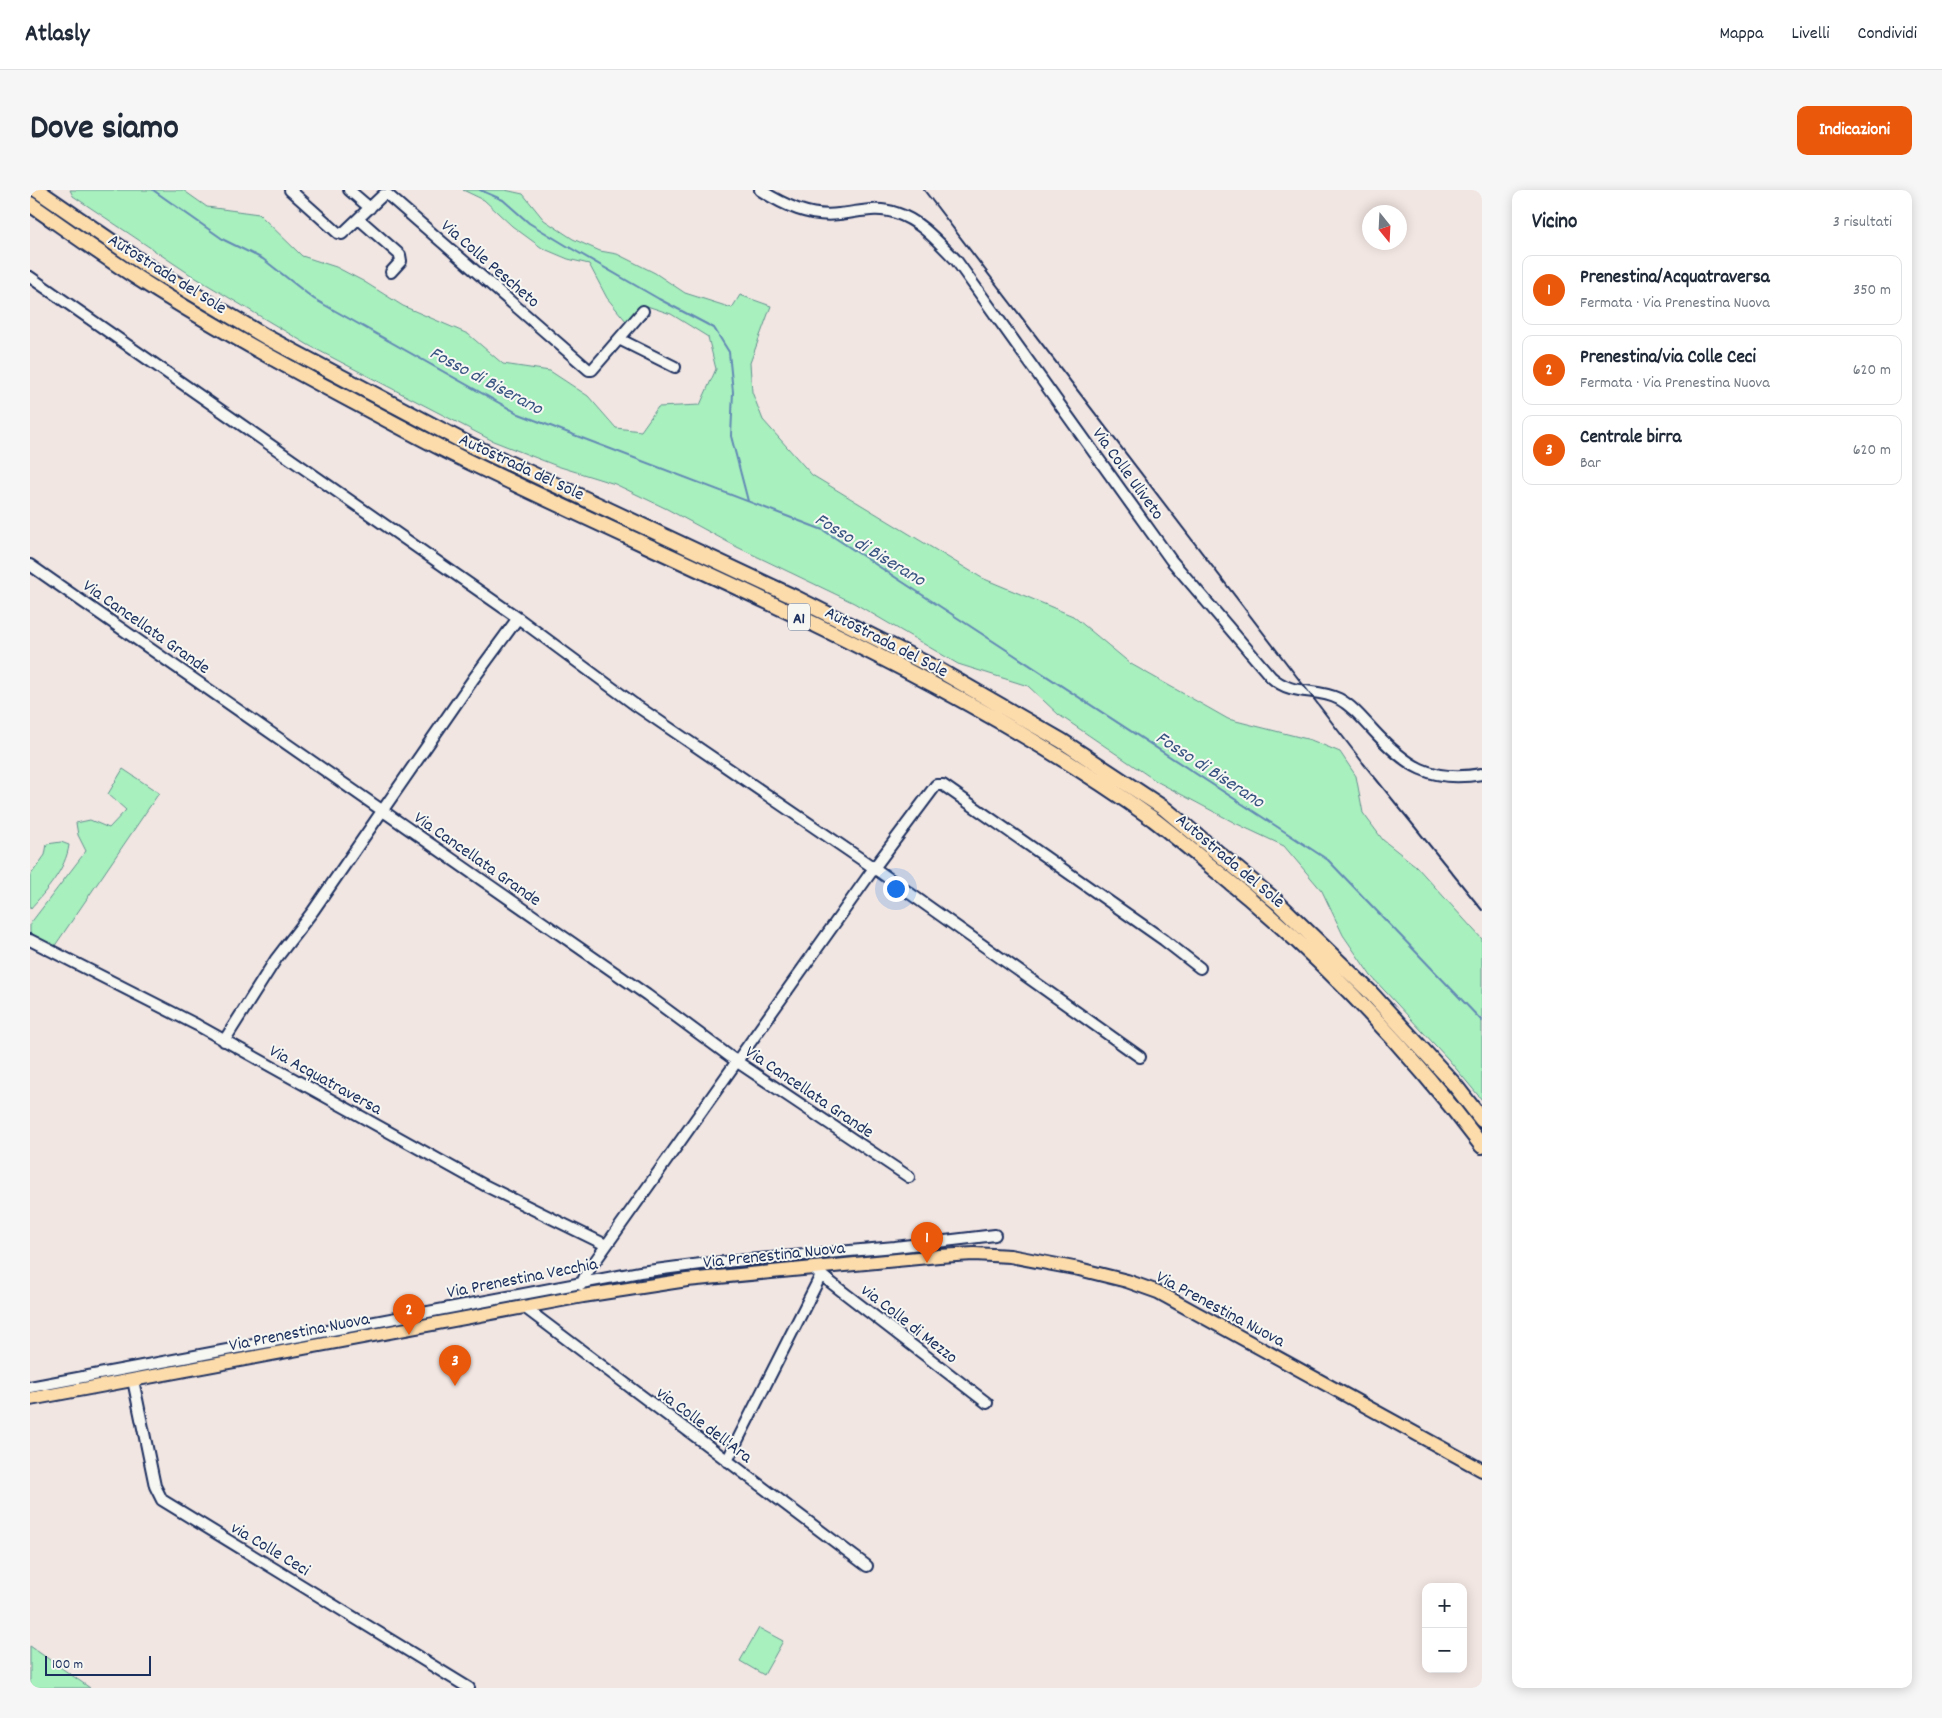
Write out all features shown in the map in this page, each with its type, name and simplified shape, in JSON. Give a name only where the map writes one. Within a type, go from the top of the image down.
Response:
[{"type":"highway","name":"Autostrada del Sole","points":[[37,190],[150,268],[266,337],[464,442],[794,597],[937,669],[1062,741],[1165,810],[1277,902],[1369,991],[1454,1084],[1482,1120]]},
{"type":"highway","name":"Autostrada del Sole","points":[[30,204],[140,280],[257,351],[458,457],[776,606],[928,681],[1052,752],[1154,821],[1244,893],[1290,933],[1360,1002],[1442,1093],[1482,1146]]},
{"type":"main road","name":"Via Prenestina Nuova","points":[[30,1399],[524,1307],[582,1289],[817,1272],[939,1256],[992,1255],[1079,1269],[1137,1284],[1179,1303],[1482,1470]]},
{"type":"street","name":"Via Colle Pescheto","points":[[290,190],[338,233],[345,233],[384,194],[388,194],[589,370],[592,370],[643,312]]},
{"type":"street","points":[[349,190],[370,208]]},
{"type":"street","name":"Via Colle Uliveto","points":[[760,190],[789,206],[806,212],[839,215],[872,209],[896,212],[917,223],[956,260],[1171,560],[1271,677],[1279,684],[1290,689],[1322,694],[1342,700],[1361,716],[1394,752],[1403,760],[1418,768],[1440,775],[1466,776],[1482,774]]},
{"type":"street","points":[[359,219],[400,255],[401,261],[391,272]]},
{"type":"street","points":[[30,277],[518,618],[634,704],[874,868],[1140,1056]]},
{"type":"street","points":[[619,339],[675,367]]},
{"type":"street","name":"Via Cancellata Grande","points":[[30,565],[646,995],[736,1061],[909,1177]]},
{"type":"street","points":[[224,1041],[276,959],[313,911],[474,678],[518,618]]},
{"type":"street","points":[[582,1289],[606,1245],[934,786],[942,785],[1164,940],[1200,968]]},
{"type":"street","name":"Via Acquatraversa","points":[[30,940],[106,977],[486,1186],[606,1245]]},
{"type":"street","name":"Via Prenestina Vecchia","points":[[30,1387],[582,1289],[640,1272],[701,1264],[895,1247],[995,1235]]},
{"type":"street","points":[[727,1461],[817,1272]]},
{"type":"street","name":"via Colle di Mezzo","points":[[817,1272],[987,1403]]},
{"type":"street","name":"via Colle dell'Ara","points":[[524,1307],[867,1566]]},
{"type":"street","name":"via Colle Ceci","points":[[133,1380],[156,1490],[162,1500],[469,1688]]},
{"type":"green space","points":[[70,190],[183,190],[207,207],[259,214],[302,256],[336,267],[403,306],[468,334],[503,364],[550,371],[588,396],[616,428],[641,431],[658,407],[700,405],[716,369],[708,337],[671,314],[644,305],[626,321],[607,298],[589,264],[568,259],[542,248],[512,226],[484,200],[463,190],[505,190],[523,194],[544,220],[573,239],[600,251],[617,254],[655,273],[685,293],[732,308],[740,295],[771,306],[750,363],[752,392],[763,420],[812,475],[982,578],[1073,616],[1131,664],[1228,719],[1311,740],[1340,752],[1356,776],[1363,813],[1383,840],[1416,866],[1482,939],[1482,1100],[1448,1059],[1371,976],[1343,935],[1322,891],[1284,846],[1235,823],[1156,781],[1059,715],[1028,686],[958,664],[854,603],[737,547],[667,509],[615,484],[557,466],[493,441],[310,346],[191,275],[73,196]]},
{"type":"green space","points":[[123,769],[159,793],[54,947],[30,933],[30,924],[86,851],[78,835],[76,823],[90,820],[109,828],[126,810],[108,794]]},
{"type":"green space","points":[[61,842],[69,845],[64,863],[60,871],[30,909],[30,876],[45,855],[47,844]]},
{"type":"green space","points":[[759,1628],[783,1641],[764,1675],[740,1661]]},
{"type":"green space","points":[[30,1646],[90,1688],[30,1688]]},
{"type":"waterway","name":"Fosso di Biserano","points":[[153,190],[224,240],[263,259],[314,299],[519,414],[823,530],[1328,860],[1482,1021]]},
{"type":"waterway","points":[[480,190],[503,200],[529,223],[567,246],[714,328],[729,352],[733,392],[731,436],[748,501]]},
{"type":"railway","points":[[924,190],[1363,763],[1482,910]]},
{"type":"place","name":"Prenestina/Acquatraversa","points":[[927,1263]]},
{"type":"place","name":"Prenestina/via Colle Ceci","points":[[409,1335]]},
{"type":"place","name":"Centrale birra","points":[[455,1386]]}]
